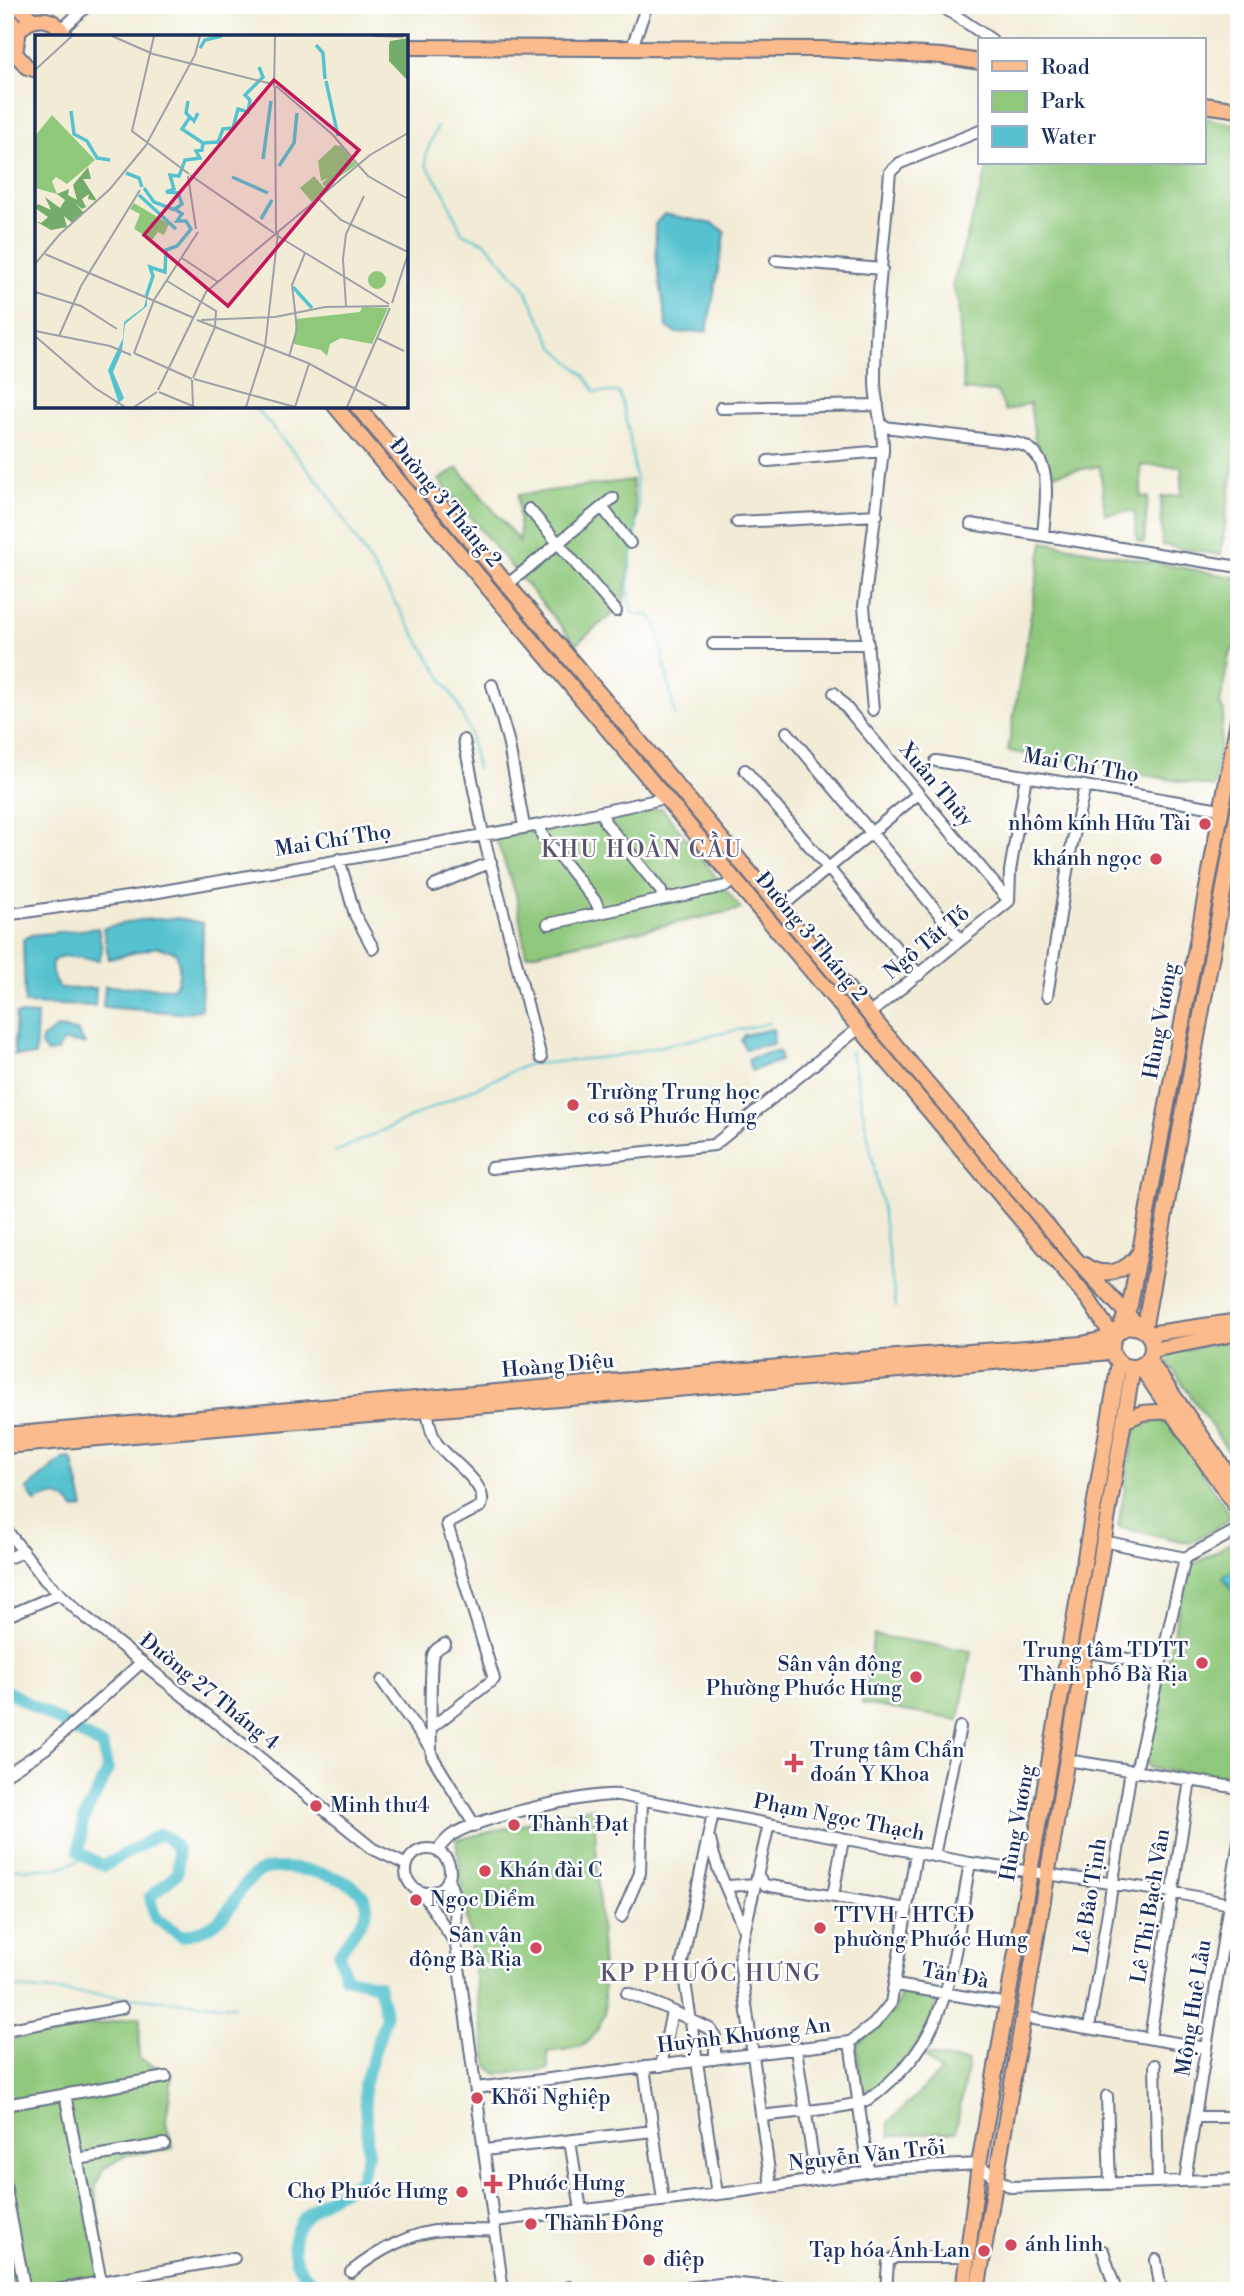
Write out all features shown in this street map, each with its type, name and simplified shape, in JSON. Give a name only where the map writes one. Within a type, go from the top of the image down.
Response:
[{"type":"main road","points":[[17,5],[32,20]]},
{"type":"main road","points":[[5,14],[19,30]]},
{"type":"main road","points":[[35,69],[10,56],[19,30],[32,20],[49,20],[63,33]]},
{"type":"main road","points":[[408,47],[632,47],[871,52],[942,56],[978,62]]},
{"type":"main road","points":[[1206,105],[1239,110]]},
{"type":"main road","name":"Đường 3 Tháng 2","points":[[337,408],[1088,1299],[1129,1353]]},
{"type":"main road","name":"Đường 3 Tháng 2","points":[[358,408],[1072,1255],[1125,1315],[1144,1330]]},
{"type":"main road","name":"Hùng Vương","points":[[963,2291],[979,2164],[1008,2004],[1067,1760],[1124,1421],[1129,1353],[1125,1315],[1141,1251],[1239,715]]},
{"type":"main road","points":[[1220,809],[1238,810]]},
{"type":"main road","name":"Hùng Vương","points":[[1144,1330],[1238,810]]},
{"type":"main road","points":[[1197,938],[1214,941]]},
{"type":"main road","points":[[1072,1255],[1090,1269],[1114,1272],[1135,1259],[1141,1251]]},
{"type":"main road","points":[[1239,1321],[1144,1330],[1124,1327],[1129,1353],[1239,1511]]},
{"type":"main road","points":[[1129,1353],[1144,1330]]},
{"type":"main road","points":[[1129,1353],[1239,1333]]},
{"type":"main road","name":"Hoàng Diệu","points":[[5,1446],[405,1406],[427,1410],[1082,1344],[1129,1353]]},
{"type":"main road","points":[[1129,1353],[1239,1490]]},
{"type":"main road","name":"Hùng Vương","points":[[977,2291],[1022,2017],[1038,1873],[1129,1353]]},
{"type":"main road","name":"Hoàng Diệu","points":[[5,1435],[405,1406],[736,1378]]},
{"type":"main road","points":[[1124,1421],[1142,1413],[1170,1411]]},
{"type":"street","points":[[63,33],[88,5]]},
{"type":"street","points":[[632,47],[648,5]]},
{"type":"street","points":[[940,5],[989,38]]},
{"type":"street","points":[[873,710],[865,592],[877,515],[883,450],[884,427],[875,378],[881,269],[892,169],[978,132]]},
{"type":"street","points":[[776,260],[881,269]]},
{"type":"street","points":[[721,408],[878,405]]},
{"type":"street","points":[[884,427],[1015,443],[1028,447],[1042,465],[1046,477],[1043,535]]},
{"type":"street","points":[[768,461],[883,450]]},
{"type":"street","points":[[403,485],[416,476]]},
{"type":"street","points":[[507,585],[613,498]]},
{"type":"street","points":[[602,507],[630,543]]},
{"type":"street","points":[[529,509],[616,611]]},
{"type":"street","points":[[737,522],[877,515]]},
{"type":"street","points":[[971,524],[1239,567]]},
{"type":"street","points":[[713,644],[867,644]]},
{"type":"street","points":[[492,685],[508,740],[524,826]]},
{"type":"street","name":"Xuân Thủy","points":[[834,693],[1009,901]]},
{"type":"street","points":[[587,707],[600,695]]},
{"type":"street","points":[[787,732],[961,940]]},
{"type":"street","points":[[464,740],[483,834],[541,1058]]},
{"type":"street","name":"Mai Chí Thọ","points":[[936,761],[1220,809]]},
{"type":"street","points":[[745,770],[919,975]]},
{"type":"street","points":[[1009,901],[1010,871],[1026,776]]},
{"type":"street","points":[[1047,996],[1070,853],[1085,786]]},
{"type":"street","points":[[780,908],[829,871],[918,794]]},
{"type":"street","name":"Mai Chí Thọ","points":[[5,915],[141,895],[540,825],[666,798]]},
{"type":"street","points":[[603,812],[605,822],[661,891],[662,899]]},
{"type":"street","points":[[540,825],[542,835],[596,902],[600,912]]},
{"type":"street","points":[[339,859],[355,915],[373,948]]},
{"type":"street","points":[[434,886],[491,862]]},
{"type":"street","points":[[548,924],[726,886],[735,878]]},
{"type":"street","name":"Ngô Tất Tố","points":[[869,1014],[1009,901]]},
{"type":"street","points":[[491,1168],[715,1145],[859,1028]]},
{"type":"street","points":[[427,1410],[435,1440],[469,1475],[483,1502],[447,1524],[494,1676],[492,1683],[432,1727]]},
{"type":"street","name":"Đường 27 Tháng 4","points":[[5,1528],[59,1594],[373,1849],[407,1866]]},
{"type":"street","points":[[1104,1541],[1185,1558],[1239,1529]]},
{"type":"street","points":[[5,1559],[23,1552]]},
{"type":"street","name":"Lê Bảo Tịnh","points":[[1089,2028],[1133,1771],[1185,1558]]},
{"type":"street","points":[[5,1617],[59,1594]]},
{"type":"street","points":[[429,1746],[432,1727],[431,1662],[434,1653],[445,1644]]},
{"type":"street","points":[[1084,1651],[1159,1665]]},
{"type":"street","points":[[5,1775],[45,1749],[142,1662]]},
{"type":"street","points":[[382,1681],[429,1746],[432,1756],[475,1826]]},
{"type":"street","points":[[934,1856],[960,1727]]},
{"type":"street","points":[[1067,1760],[1239,1788]]},
{"type":"street","name":"Lê Thị Bạch Vân","points":[[1150,2038],[1190,1780]]},
{"type":"street","name":"Phạm Ngọc Thạch","points":[[437,1851],[451,1836],[475,1826],[593,1796],[619,1795],[970,1863],[1234,1900]]},
{"type":"street","points":[[621,1917],[640,1873],[642,1800]]},
{"type":"street","points":[[708,1812],[708,1834],[682,1951],[717,2194]]},
{"type":"street","points":[[769,1824],[744,1930],[740,1961],[771,2186]]},
{"type":"street","points":[[708,1834],[720,1879],[728,1886],[744,1930]]},
{"type":"street","points":[[833,1896],[843,1839]]},
{"type":"street","name":"Mộng Huê Lầu","points":[[1185,2180],[1234,1900],[1239,1841]]},
{"type":"street","points":[[456,1945],[422,1892],[411,1884],[407,1866],[421,1850],[437,1851],[449,1864],[448,1879],[455,1897],[456,1945],[503,2291]]},
{"type":"street","name":"Huỳnh Khương An","points":[[476,2088],[850,2042],[881,2018],[891,2003],[916,1853]]},
{"type":"street","points":[[763,2116],[858,2103],[875,2095],[909,2064],[934,2027],[947,1994],[970,1863]]},
{"type":"street","points":[[422,1892],[440,1889],[448,1879]]},
{"type":"street","points":[[728,1886],[757,1880],[765,1885],[906,1909]]},
{"type":"street","points":[[1234,1900],[1239,1914]]},
{"type":"street","name":"Tản Đà","points":[[896,1985],[1008,2004]]},
{"type":"street","points":[[627,1993],[672,2011],[713,2032],[715,2059]]},
{"type":"street","points":[[5,2030],[122,2008]]},
{"type":"street","points":[[661,2066],[672,2011]]},
{"type":"street","points":[[1022,2017],[1206,2048]]},
{"type":"street","points":[[850,2042],[867,2171]]},
{"type":"street","points":[[796,2049],[816,2179]]},
{"type":"street","points":[[1155,2065],[1158,2182]]},
{"type":"street","points":[[644,2067],[663,2200]]},
{"type":"street","points":[[5,2105],[166,2077]]},
{"type":"street","points":[[65,2094],[101,2282]]},
{"type":"street","points":[[1107,2096],[1110,2184]]},
{"type":"street","points":[[1196,2117],[1239,2117]]},
{"type":"street","points":[[485,2150],[653,2131]]},
{"type":"street","points":[[570,2141],[581,2210]]},
{"type":"street","points":[[78,2160],[164,2144]]},
{"type":"street","points":[[979,2164],[1011,2187],[1239,2179]]},
{"type":"street","name":"Nguyễn Văn Trỗi","points":[[351,2272],[372,2256],[424,2233],[867,2171],[979,2164]]},
{"type":"street","points":[[5,2185],[8,2219],[24,2291]]},
{"type":"street","points":[[1103,2250],[1116,2291]]},
{"type":"street","points":[[886,2291],[888,2262],[894,2257],[966,2257]]},
{"type":"street","points":[[51,2291],[234,2258]]},
{"type":"street","points":[[1156,2260],[1161,2291]]},
{"type":"street","points":[[134,2276],[137,2291]]},
{"type":"street","points":[[662,2291],[728,2283],[816,2291]]},
{"type":"green space","points":[[1206,118],[1239,125],[1239,424],[1221,555],[1162,545],[1161,497],[1181,495],[1182,467],[1141,465],[1141,497],[1148,497],[1144,543],[1137,541],[1134,511],[1105,514],[1100,466],[1054,474],[1035,440],[1030,403],[1006,411],[997,392],[964,390],[958,301],[952,286],[989,164],[1206,164]]},
{"type":"green space","points":[[458,468],[520,542],[518,495],[632,480],[637,526],[623,605],[576,644],[439,480]]},
{"type":"green space","points":[[1043,542],[1239,578],[1239,630],[1229,655],[1220,705],[1224,711],[1214,787],[1008,751]]},
{"type":"green space","points":[[662,808],[741,909],[526,955],[516,894],[495,836]]},
{"type":"green space","points":[[1239,1339],[1239,1467],[1165,1358],[1167,1353]]},
{"type":"green space","points":[[1155,1417],[1170,1425],[1230,1514],[1227,1521],[1190,1543],[1118,1527],[1135,1428],[1146,1418]]},
{"type":"green space","name":"Trung tâm TDTT Thành phố Bà Rịa","points":[[1237,1539],[1239,1782],[1149,1768],[1145,1759],[1188,1568]]},
{"type":"green space","name":"Sân vận động Phường Phước Hưng","points":[[874,1635],[971,1651],[959,1720],[862,1704]]},
{"type":"green space","name":"Sân vận động Bà Rịa","points":[[594,1807],[605,2013],[590,2040],[578,2047],[547,2052],[549,2069],[497,2074],[489,2067],[486,2058],[456,1840]]},
{"type":"green space","points":[[903,1991],[939,1998],[931,2021],[901,2065],[871,2089],[862,2091],[856,2045],[894,2010]]},
{"type":"green space","points":[[140,2017],[139,2058],[172,2076],[166,2123],[173,2148],[127,2155],[103,2169],[95,2189],[106,2286],[81,2291],[5,2291],[5,2040]]},
{"type":"green space","points":[[922,2054],[968,2062],[956,2131],[890,2136],[888,2123],[940,2072]]},
{"type":"water","points":[[664,214],[714,224],[725,232],[707,331],[676,333],[667,327],[657,264],[655,224]]},
{"type":"water","points":[[176,918],[203,923],[201,1010],[180,1013],[103,1007],[105,986],[172,988],[178,981],[179,971],[176,952],[157,947],[109,959],[103,928],[140,920]]},
{"type":"water","points":[[98,928],[102,950],[99,960],[62,956],[52,962],[52,973],[62,989],[96,988],[95,1006],[25,1004],[23,940],[31,935]]},
{"type":"water","points":[[16,1014],[37,1015],[35,1056],[14,1055]]},
{"type":"water","points":[[57,1028],[77,1031],[85,1044],[63,1041],[58,1051],[47,1053],[41,1045],[42,1039]]},
{"type":"water","points":[[773,1029],[774,1044],[745,1049],[741,1040],[744,1035]]},
{"type":"water","points":[[775,1051],[780,1053],[780,1061],[751,1071],[748,1059]]},
{"type":"water","points":[[70,1458],[84,1508],[74,1509],[61,1497],[56,1496],[35,1502],[27,1489],[63,1459]]},
{"type":"water","points":[[1239,1566],[1239,1600],[1223,1577]]},
{"type":"waterway","points":[[437,127],[426,154],[426,165],[444,192],[462,233],[486,243],[524,287],[554,347],[585,376],[595,392],[618,392],[632,451],[638,504],[630,566],[630,606],[634,614],[650,616],[657,625],[675,716]]},
{"type":"waterway","points":[[256,408],[324,488],[458,704],[470,734],[477,769]]},
{"type":"waterway","points":[[335,1152],[526,1065],[615,1056],[770,1023]]},
{"type":"waterway","points":[[851,1051],[881,1202],[896,1307]]},
{"type":"waterway","points":[[5,1690],[102,1746],[108,1771],[83,1820],[79,1852],[104,1866],[160,1834],[175,1845],[178,1854],[177,1874],[150,1897],[155,1918],[182,1936],[203,1930],[217,1922],[250,1879],[263,1870],[290,1868],[327,1875],[344,1881],[358,1890],[366,1900],[366,1913],[339,1954],[345,1977],[378,1985],[386,2016],[364,2085],[368,2154],[359,2182],[322,2202],[302,2221],[296,2232],[293,2245],[296,2260],[320,2291]]},
{"type":"waterway","points":[[5,1869],[59,1868],[87,1857]]},
{"type":"waterway","points":[[5,1987],[234,2006]]},
{"type":"place","name":"nhôm kính Hữu Tài","points":[[1205,824]]},
{"type":"place","name":"khánh ngọc","points":[[1156,859]]},
{"type":"place","name":"Trường Trung học cơ sở Phước Hưng","points":[[573,1105]]},
{"type":"place","name":"Trung tâm TDTT Thành phố Bà Rịa","points":[[1202,1663]]},
{"type":"place","name":"Sân vận động Phường Phước Hưng","points":[[916,1677]]},
{"type":"place","name":"Trung tâm Chẩn đoán Y Khoa","points":[[794,1763]]},
{"type":"place","name":"Minh thư4","points":[[316,1806]]},
{"type":"place","name":"Thành Đạt","points":[[514,1825]]},
{"type":"place","name":"Khán đài C","points":[[485,1871]]},
{"type":"place","name":"Ngọc Diểm","points":[[416,1900]]},
{"type":"place","name":"TTVH - HTCĐ phường Phước Hưng","points":[[820,1928]]},
{"type":"place","name":"Sân vận động Bà Rịa","points":[[536,1948]]},
{"type":"place","name":"Khởi Nghiệp","points":[[477,2098]]},
{"type":"place","name":"Phước Hưng","points":[[493,2184]]},
{"type":"place","name":"Chợ Phước Hưng","points":[[462,2192]]},
{"type":"place","name":"Thành Đông","points":[[531,2224]]},
{"type":"place","name":"ánh linh","points":[[1011,2245]]},
{"type":"place","name":"Tạp hóa Ánh Lan","points":[[984,2251]]},
{"type":"place","name":"điệp","points":[[649,2260]]},
{"type":"district","name":"KHU HOÀN CẦU","points":[[642,850]]},
{"type":"district","name":"KP PHƯỚC HƯNG","points":[[711,1974]]}]
